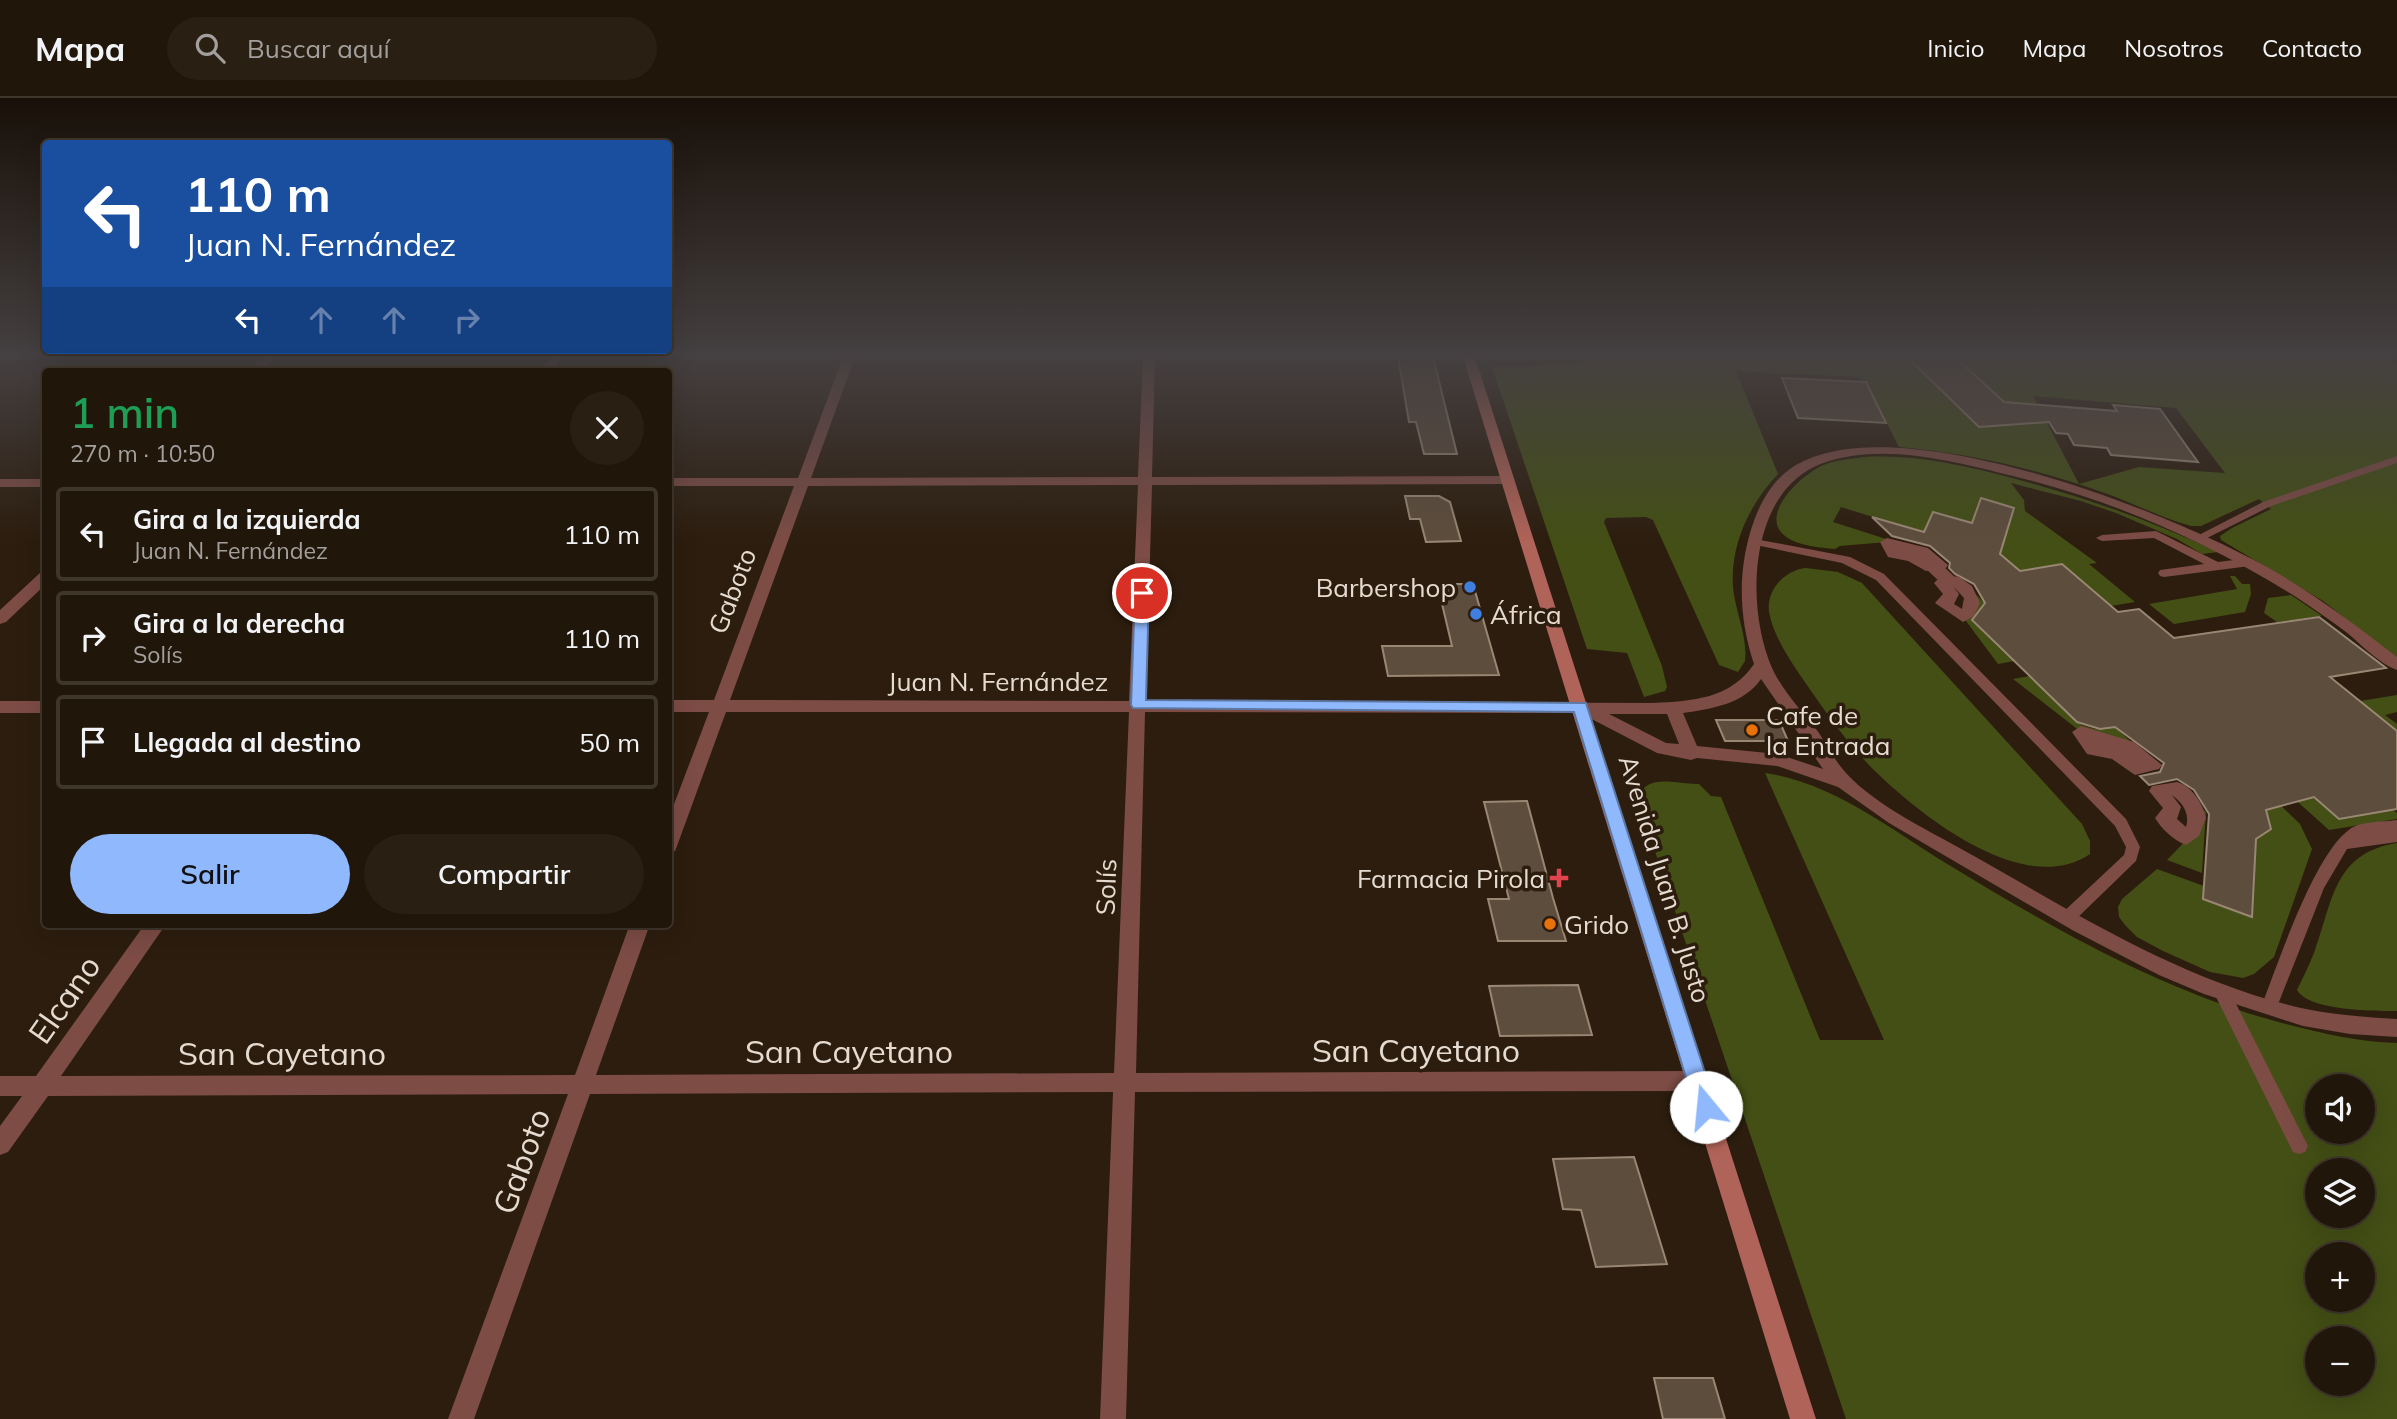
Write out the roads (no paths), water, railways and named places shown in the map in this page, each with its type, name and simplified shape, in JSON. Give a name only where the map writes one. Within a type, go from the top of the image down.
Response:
[{"type":"main road","name":"Avenida Juan B. Justo","points":[[1489,419],[1803,1419]]},
{"type":"street","name":"Gaboto","points":[[672,835],[826,419]]},
{"type":"street","name":"Solís","points":[[1113,1419],[1147,419]]},
{"type":"street","points":[[2397,665],[2328,611],[2249,562],[2201,537],[2127,507],[2028,476],[1950,459],[1880,451],[1836,455],[1815,461],[1796,471],[1772,494],[1765,505],[1755,542],[1748,597],[1762,665],[1844,782],[1887,814],[2067,918],[2154,963],[2221,991],[2269,1007],[2357,1026],[2397,1028]]},
{"type":"street","points":[[672,482],[1508,480]]},
{"type":"street","points":[[0,483],[42,483]]},
{"type":"street","points":[[1890,548],[1914,552],[1950,582],[1942,583],[1951,594],[1949,600],[1944,603],[1953,610]]},
{"type":"street","points":[[0,619],[42,579]]},
{"type":"street","name":"Juan N. Fernández","points":[[672,706],[1673,708],[1706,704],[1741,690],[1751,683],[1762,665]]},
{"type":"street","points":[[1580,706],[1663,749],[1778,761],[1844,782]]},
{"type":"street","points":[[0,707],[42,707]]},
{"type":"street","points":[[1673,708],[1691,754]]},
{"type":"street","points":[[2087,741],[2115,746],[2145,767],[2168,789],[2182,804],[2184,811],[2183,819],[2175,828]]},
{"type":"street","name":"Elcano","points":[[0,1145],[153,928]]},
{"type":"street","name":"Gaboto","points":[[461,1419],[639,928]]},
{"type":"street","name":"San Cayetano","points":[[0,1086],[1697,1080]]},
{"type":"lane","points":[[2201,537],[2267,504],[2397,459]]},
{"type":"lane","points":[[2102,538],[2156,534],[2216,566]]},
{"type":"lane","points":[[1755,542],[1846,559],[1880,577],[2121,823],[2130,836],[2133,847],[2131,857],[2067,918]]},
{"type":"lane","points":[[2164,573],[2249,562]]},
{"type":"lane","points":[[2269,1007],[2317,887],[2343,845],[2357,831],[2397,825]]},
{"type":"lane","points":[[2343,845],[2397,836]]},
{"type":"lane","points":[[2221,991],[2299,1146]]},
{"type":"place","name":"Barbershop","points":[[1470,587]]},
{"type":"place","name":"África","points":[[1476,614]]},
{"type":"place","name":"Cafe de la Entrada","points":[[1752,730]]},
{"type":"place","name":"Farmacia Pirola","points":[[1559,878]]},
{"type":"place","name":"Grido","points":[[1550,924]]}]
